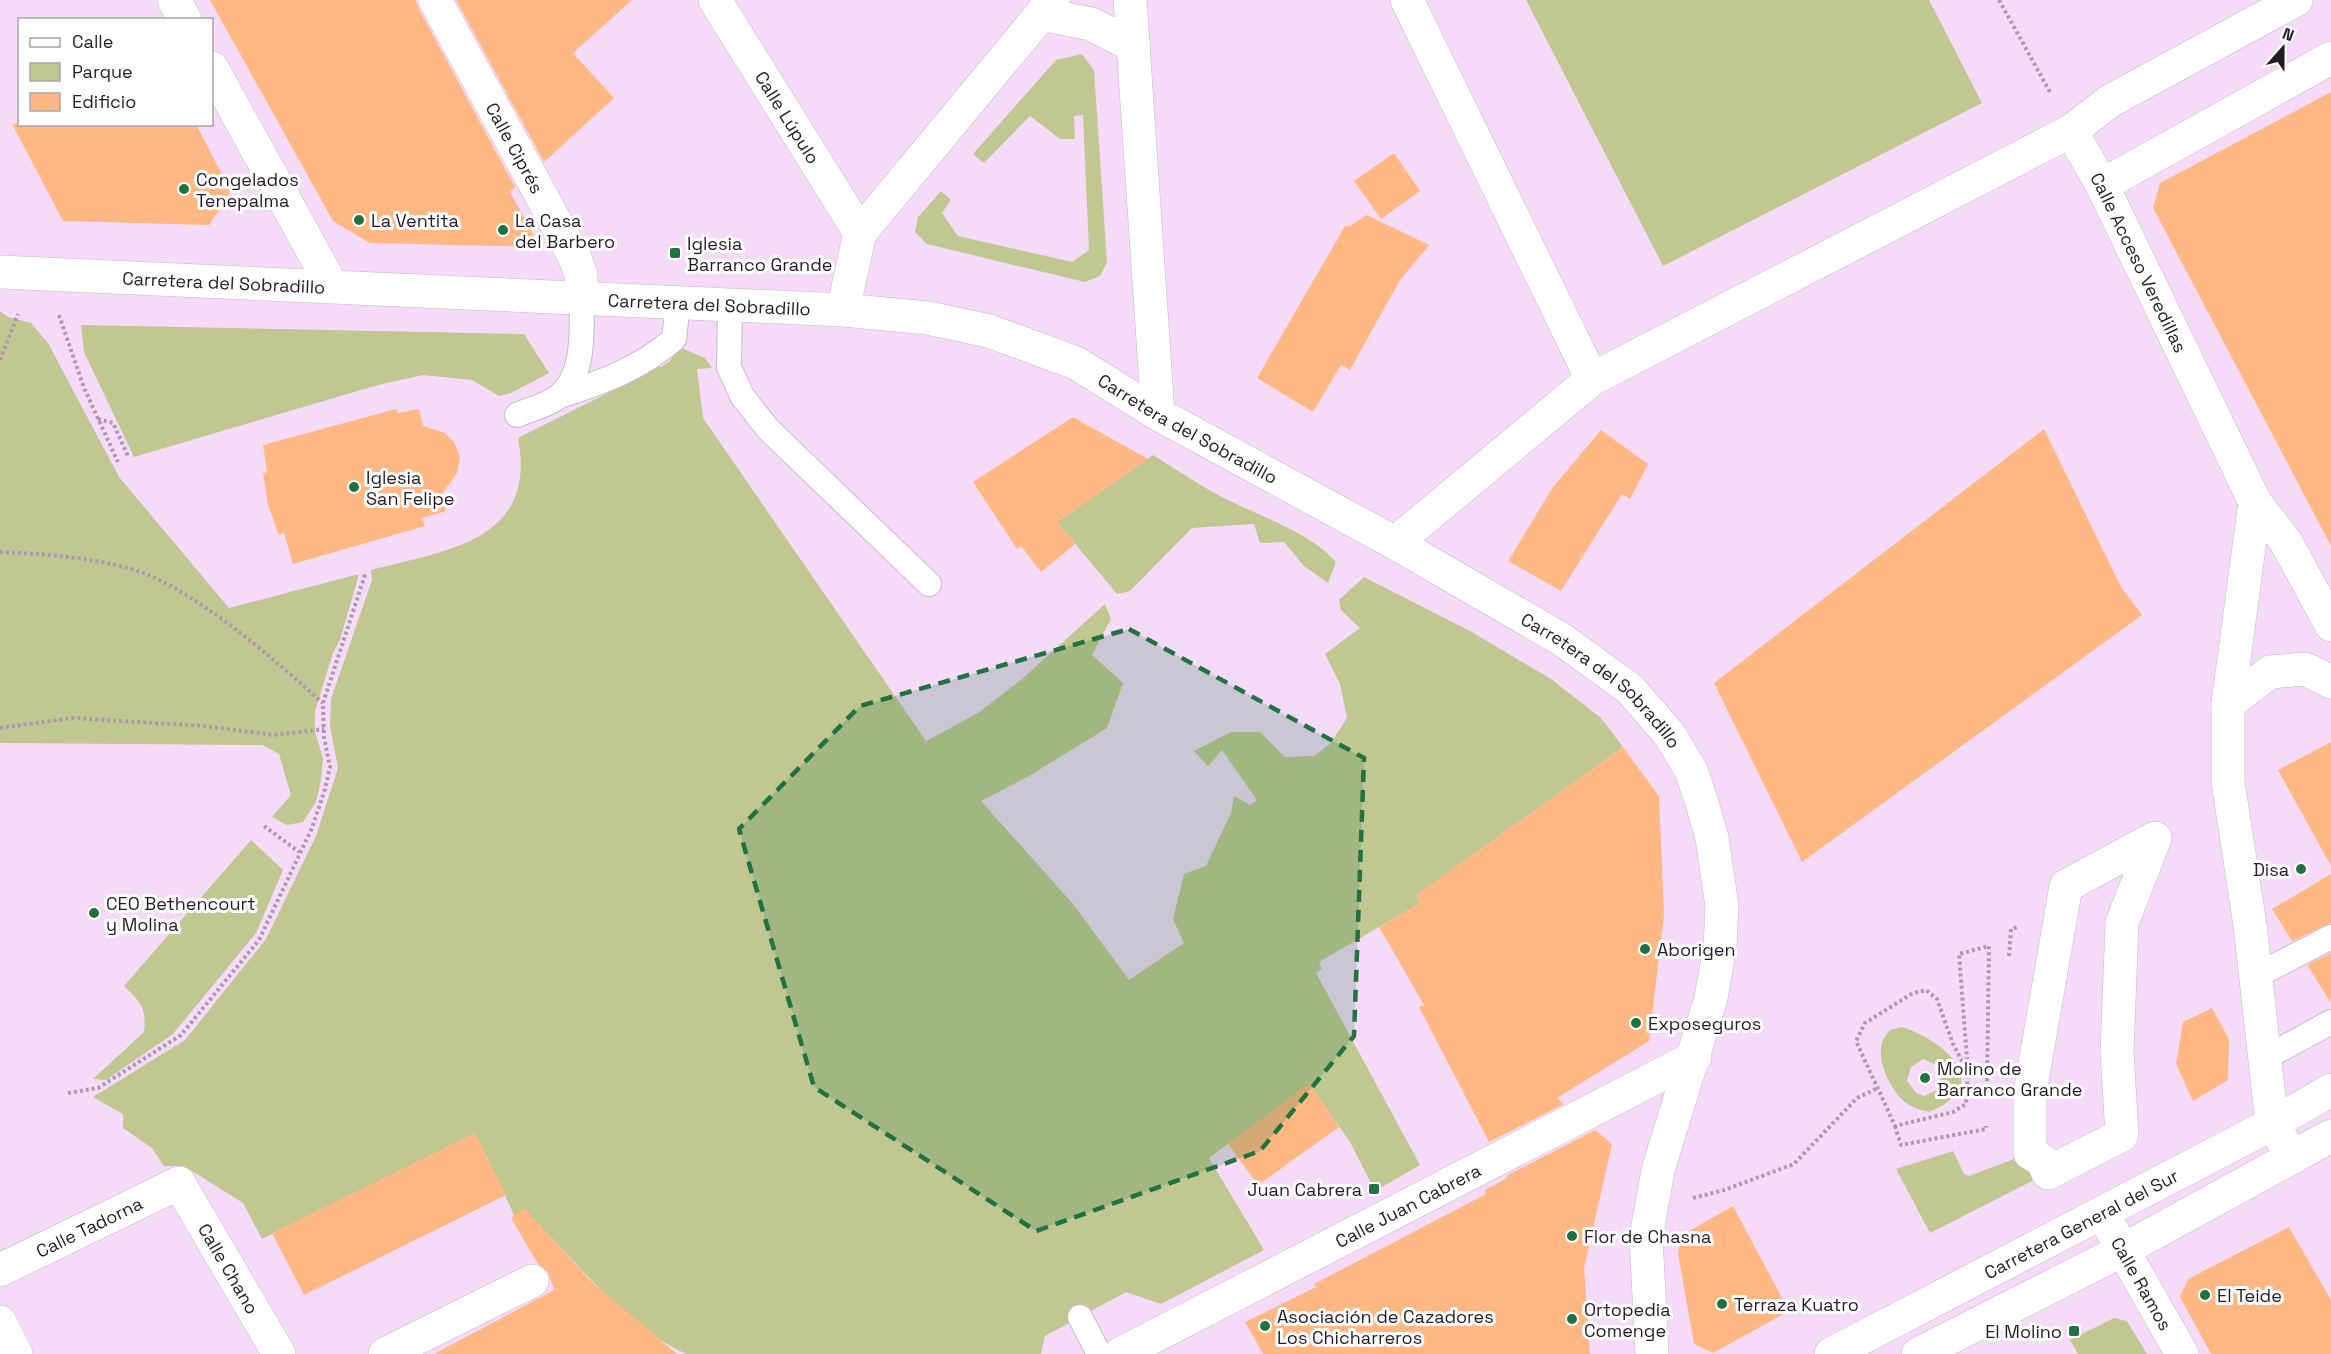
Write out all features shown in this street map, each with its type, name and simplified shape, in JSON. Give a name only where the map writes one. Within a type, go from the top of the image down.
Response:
[{"type":"street","points":[[174,0],[184,18]]},
{"type":"street","name":"Calle Ciprés","points":[[435,0],[575,258],[581,275],[582,299]]},
{"type":"street","name":"Calle Lúpulo","points":[[716,0],[860,233]]},
{"type":"street","points":[[1130,0],[1158,414]]},
{"type":"street","points":[[1407,0],[1592,379]]},
{"type":"street","points":[[1395,543],[1592,379],[2071,131],[2110,101],[2296,0]]},
{"type":"street","points":[[843,310],[860,233],[1047,7],[1091,24],[1134,46]]},
{"type":"street","points":[[2102,185],[2331,58]]},
{"type":"street","points":[[213,70],[333,286]]},
{"type":"street","name":"Calle Acceso Veredillas","points":[[2071,131],[2102,185],[2254,502],[2286,542],[2331,625]]},
{"type":"street","name":"Carretera del Sobradillo","points":[[0,272],[843,310],[928,318],[989,331],[1076,363],[1158,414],[1395,543],[1561,639],[1630,689],[1669,734],[1691,770],[1712,838],[1722,906],[1720,947],[1713,988],[1695,1057],[1658,1170],[1646,1237],[1652,1354]]},
{"type":"street","points":[[2254,502],[2228,704],[2228,782],[2256,976],[2272,1124],[2293,1157]]},
{"type":"street","points":[[2228,704],[2270,672],[2305,669],[2331,682]]},
{"type":"street","points":[[2155,838],[2122,923],[2117,1052],[2122,1135],[2048,1173],[2042,1160],[2030,1153],[2031,1092],[2067,886],[2155,838]]},
{"type":"street","name":"Calle Juan Cabrera","points":[[1120,1354],[1695,1057]]},
{"type":"street","name":"Carretera General del Sur","points":[[1831,1354],[2272,1124],[2331,1090]]},
{"type":"street","points":[[1918,1354],[2123,1250],[2331,1136]]},
{"type":"street","name":"Calle Tadorna","points":[[0,1270],[179,1183]]},
{"type":"street","name":"Calle Chano","points":[[179,1183],[279,1354]]},
{"type":"street","name":"Calle Ramos","points":[[2102,1213],[2182,1354]]},
{"type":"street","points":[[385,1354],[531,1281]]},
{"type":"street","points":[[0,1322],[16,1354]]},
{"type":"lane","points":[[559,396],[572,379],[580,358],[582,299]]},
{"type":"lane","points":[[517,415],[559,396],[601,383],[654,357],[674,339],[678,303]]},
{"type":"lane","points":[[730,306],[729,367],[742,396],[768,429],[929,584]]},
{"type":"lane","points":[[2256,976],[2331,937]]},
{"type":"lane","points":[[2265,1058],[2331,1022]]},
{"type":"lane","points":[[1080,1317],[1099,1354]]},
{"type":"path","points":[[1999,0],[2071,131]]},
{"type":"path","points":[[46,274],[84,388],[118,462]]},
{"type":"path","points":[[98,419],[113,423],[129,458]]},
{"type":"path","points":[[0,552],[70,558],[129,568],[174,587],[266,654],[323,703]]},
{"type":"path","points":[[68,1093],[98,1088],[181,1035],[259,940],[312,828],[330,767],[324,729],[323,703],[366,573]]},
{"type":"path","points":[[0,728],[72,718],[204,726],[273,735],[324,729]]},
{"type":"path","points":[[264,826],[299,852]]},
{"type":"path","points":[[1895,1126],[1953,1112],[1966,1104],[1968,1072],[1959,954],[1989,946],[1987,1089]]},
{"type":"path","points":[[1968,1072],[1953,1044],[1938,999],[1926,990],[1919,990],[1865,1023],[1858,1034],[1856,1041],[1895,1126],[1901,1145],[1986,1129],[1986,1120]]},
{"type":"path","points":[[1651,1209],[1724,1190],[1794,1164],[1857,1098],[1878,1088]]},
{"type":"highlighted area","points":[[1129,629],[1364,758],[1354,1036],[1260,1151],[1036,1231],[814,1087],[739,829],[860,706]]},
{"type":"green space","points":[[1526,0],[1929,0],[1982,103],[1663,266]]},
{"type":"green space","points":[[1082,54],[1094,70],[1107,262],[1100,276],[1085,282],[927,244],[915,232],[918,217],[941,191],[951,200],[942,213],[958,236],[1072,262],[1089,250],[1083,115],[1074,116],[1075,139],[1060,139],[1030,116],[984,163],[973,154],[1056,60]]},
{"type":"green space","points":[[0,311],[8,317],[31,323],[48,343],[119,477],[229,608],[359,574],[340,640],[333,653],[315,711],[315,731],[323,759],[321,781],[316,802],[303,822],[287,825],[272,817],[291,795],[279,754],[263,745],[0,743]]},
{"type":"green space","points":[[81,325],[524,334],[549,373],[511,393],[499,396],[472,380],[423,375],[378,385],[134,457],[84,352]]},
{"type":"green space","points":[[679,347],[705,358],[712,368],[697,369],[703,418],[926,741],[978,713],[1021,680],[1105,604],[1111,619],[1092,655],[1123,683],[1107,728],[1029,776],[981,801],[1073,904],[1129,980],[1184,943],[1173,919],[1184,874],[1206,866],[1231,813],[1234,796],[1250,805],[1257,800],[1222,750],[1208,766],[1194,751],[1231,732],[1260,732],[1285,757],[1314,756],[1330,744],[1347,718],[1340,684],[1325,654],[1360,628],[1341,610],[1339,600],[1364,577],[1470,631],[1551,679],[1601,718],[1623,747],[1417,895],[1420,903],[1319,962],[1322,969],[1316,973],[1420,1165],[1375,1191],[1350,1142],[1309,1084],[1209,1158],[1264,1250],[1161,1304],[1126,1292],[1045,1336],[1041,1354],[687,1354],[669,1345],[632,1319],[552,1238],[530,1251],[500,1184],[327,1207],[262,1239],[243,1203],[184,1166],[164,1166],[152,1148],[123,1128],[123,1114],[93,1097],[185,1040],[266,939],[316,836],[338,768],[330,726],[331,699],[372,580],[371,570],[428,556],[480,536],[500,520],[514,500],[521,473],[518,438],[642,376],[652,366],[661,367],[670,361]]},
{"type":"green space","points":[[1153,455],[1216,494],[1296,532],[1325,551],[1336,562],[1328,583],[1304,566],[1284,542],[1260,543],[1254,524],[1192,528],[1130,591],[1117,594],[1057,522]]},
{"type":"green space","points":[[251,840],[283,870],[256,933],[173,1034],[106,1080],[93,1079],[144,1032],[141,1006],[124,986]]},
{"type":"green space","points":[[1902,1027],[1934,1042],[1957,1065],[1961,1077],[1959,1089],[1949,1101],[1929,1112],[1911,1106],[1898,1095],[1892,1087],[1881,1060],[1882,1043],[1890,1030]],"holes":[[[1923,1059],[1939,1066],[1942,1074],[1939,1089],[1924,1096],[1916,1093],[1907,1081],[1911,1067]]]},
{"type":"green space","points":[[1953,1151],[1964,1174],[1969,1176],[2030,1153],[2048,1173],[1930,1233],[1896,1169]]},
{"type":"green space","points":[[2114,1318],[2127,1321],[2147,1354],[2078,1354],[2070,1340]]},
{"type":"building","points":[[210,0],[416,0],[515,187],[510,192],[540,247],[370,243],[333,221]]},
{"type":"building","points":[[456,0],[632,0],[573,53],[614,98],[544,162]]},
{"type":"building","points":[[2331,92],[2331,546],[2153,208],[2160,183]]},
{"type":"building","points":[[12,124],[18,124],[18,126],[197,126],[231,192],[209,225],[63,221]]},
{"type":"building","points":[[1394,153],[1420,191],[1381,219],[1354,181]]},
{"type":"building","points":[[1367,215],[1429,245],[1400,280],[1350,370],[1341,365],[1313,412],[1257,378],[1345,226],[1350,226]]},
{"type":"building","name":"Iglesia San Felipe","points":[[396,409],[398,413],[419,409],[423,426],[445,433],[454,442],[460,457],[457,473],[441,496],[446,511],[422,518],[425,526],[293,564],[284,533],[279,535],[268,505],[263,473],[267,472],[263,445]]},
{"type":"building","points":[[1073,417],[1148,459],[1057,522],[1075,544],[1041,572],[1021,546],[1017,549],[973,482]]},
{"type":"building","points":[[2044,429],[2121,587],[2142,615],[1802,862],[1714,683]]},
{"type":"building","points":[[1601,430],[1648,464],[1630,499],[1622,494],[1561,591],[1508,561],[1553,487]]},
{"type":"building","points":[[2331,742],[2331,866],[2278,770]]},
{"type":"building","points":[[1623,747],[1659,796],[1664,915],[1649,1041],[1557,1098],[1564,1104],[1489,1142],[1419,1007],[1424,1005],[1379,927],[1420,903],[1416,895]]},
{"type":"building","points":[[2331,874],[2331,923],[2292,941],[2272,909]]},
{"type":"building","points":[[2331,953],[2331,1003],[2307,965]]},
{"type":"building","points":[[2212,1008],[2229,1039],[2228,1080],[2193,1101],[2176,1064],[2183,1022]]},
{"type":"building","points":[[1309,1083],[1339,1127],[1258,1185],[1228,1144]]},
{"type":"building","points":[[1595,1130],[1612,1144],[1584,1268],[1590,1354],[1263,1354],[1245,1322],[1316,1287],[1314,1284],[1486,1194],[1485,1190],[1507,1178],[1506,1176]]},
{"type":"building","points":[[475,1133],[506,1195],[304,1295],[272,1233]]},
{"type":"building","points":[[1733,1206],[1789,1311],[1713,1353],[1694,1344],[1678,1253],[1682,1235]]},
{"type":"building","points":[[524,1208],[593,1283],[677,1354],[434,1354],[554,1290],[548,1272],[538,1264],[511,1218]]},
{"type":"building","points":[[2289,1227],[2331,1300],[2331,1354],[2211,1354],[2180,1297],[2188,1279]]},
{"type":"place","name":"Congelados Tenepalma","points":[[184,189]]},
{"type":"place","name":"La Ventita","points":[[359,220]]},
{"type":"place","name":"La Casa del Barbero","points":[[503,230]]},
{"type":"place","name":"Iglesia Barranco Grande","points":[[675,253]]},
{"type":"place","name":"Iglesia San Felipe","points":[[354,487]]},
{"type":"place","name":"Disa","points":[[2301,869]]},
{"type":"place","name":"CEO Bethencourt y Molina","points":[[94,913]]},
{"type":"place","name":"Aborigen","points":[[1645,949]]},
{"type":"place","name":"Exposeguros","points":[[1636,1023]]},
{"type":"place","name":"Molino de Barranco Grande","points":[[1925,1078]]},
{"type":"place","name":"Juan Cabrera","points":[[1374,1189]]},
{"type":"place","name":"Flor de Chasna","points":[[1572,1236]]},
{"type":"place","name":"El Teide","points":[[2205,1295]]},
{"type":"place","name":"Terraza Kuatro","points":[[1722,1304]]},
{"type":"place","name":"Ortopedia Comenge","points":[[1572,1319]]},
{"type":"place","name":"Asociación de Cazadores Los Chicharreros","points":[[1265,1326]]},
{"type":"place","name":"El Molino","points":[[2074,1331]]}]
